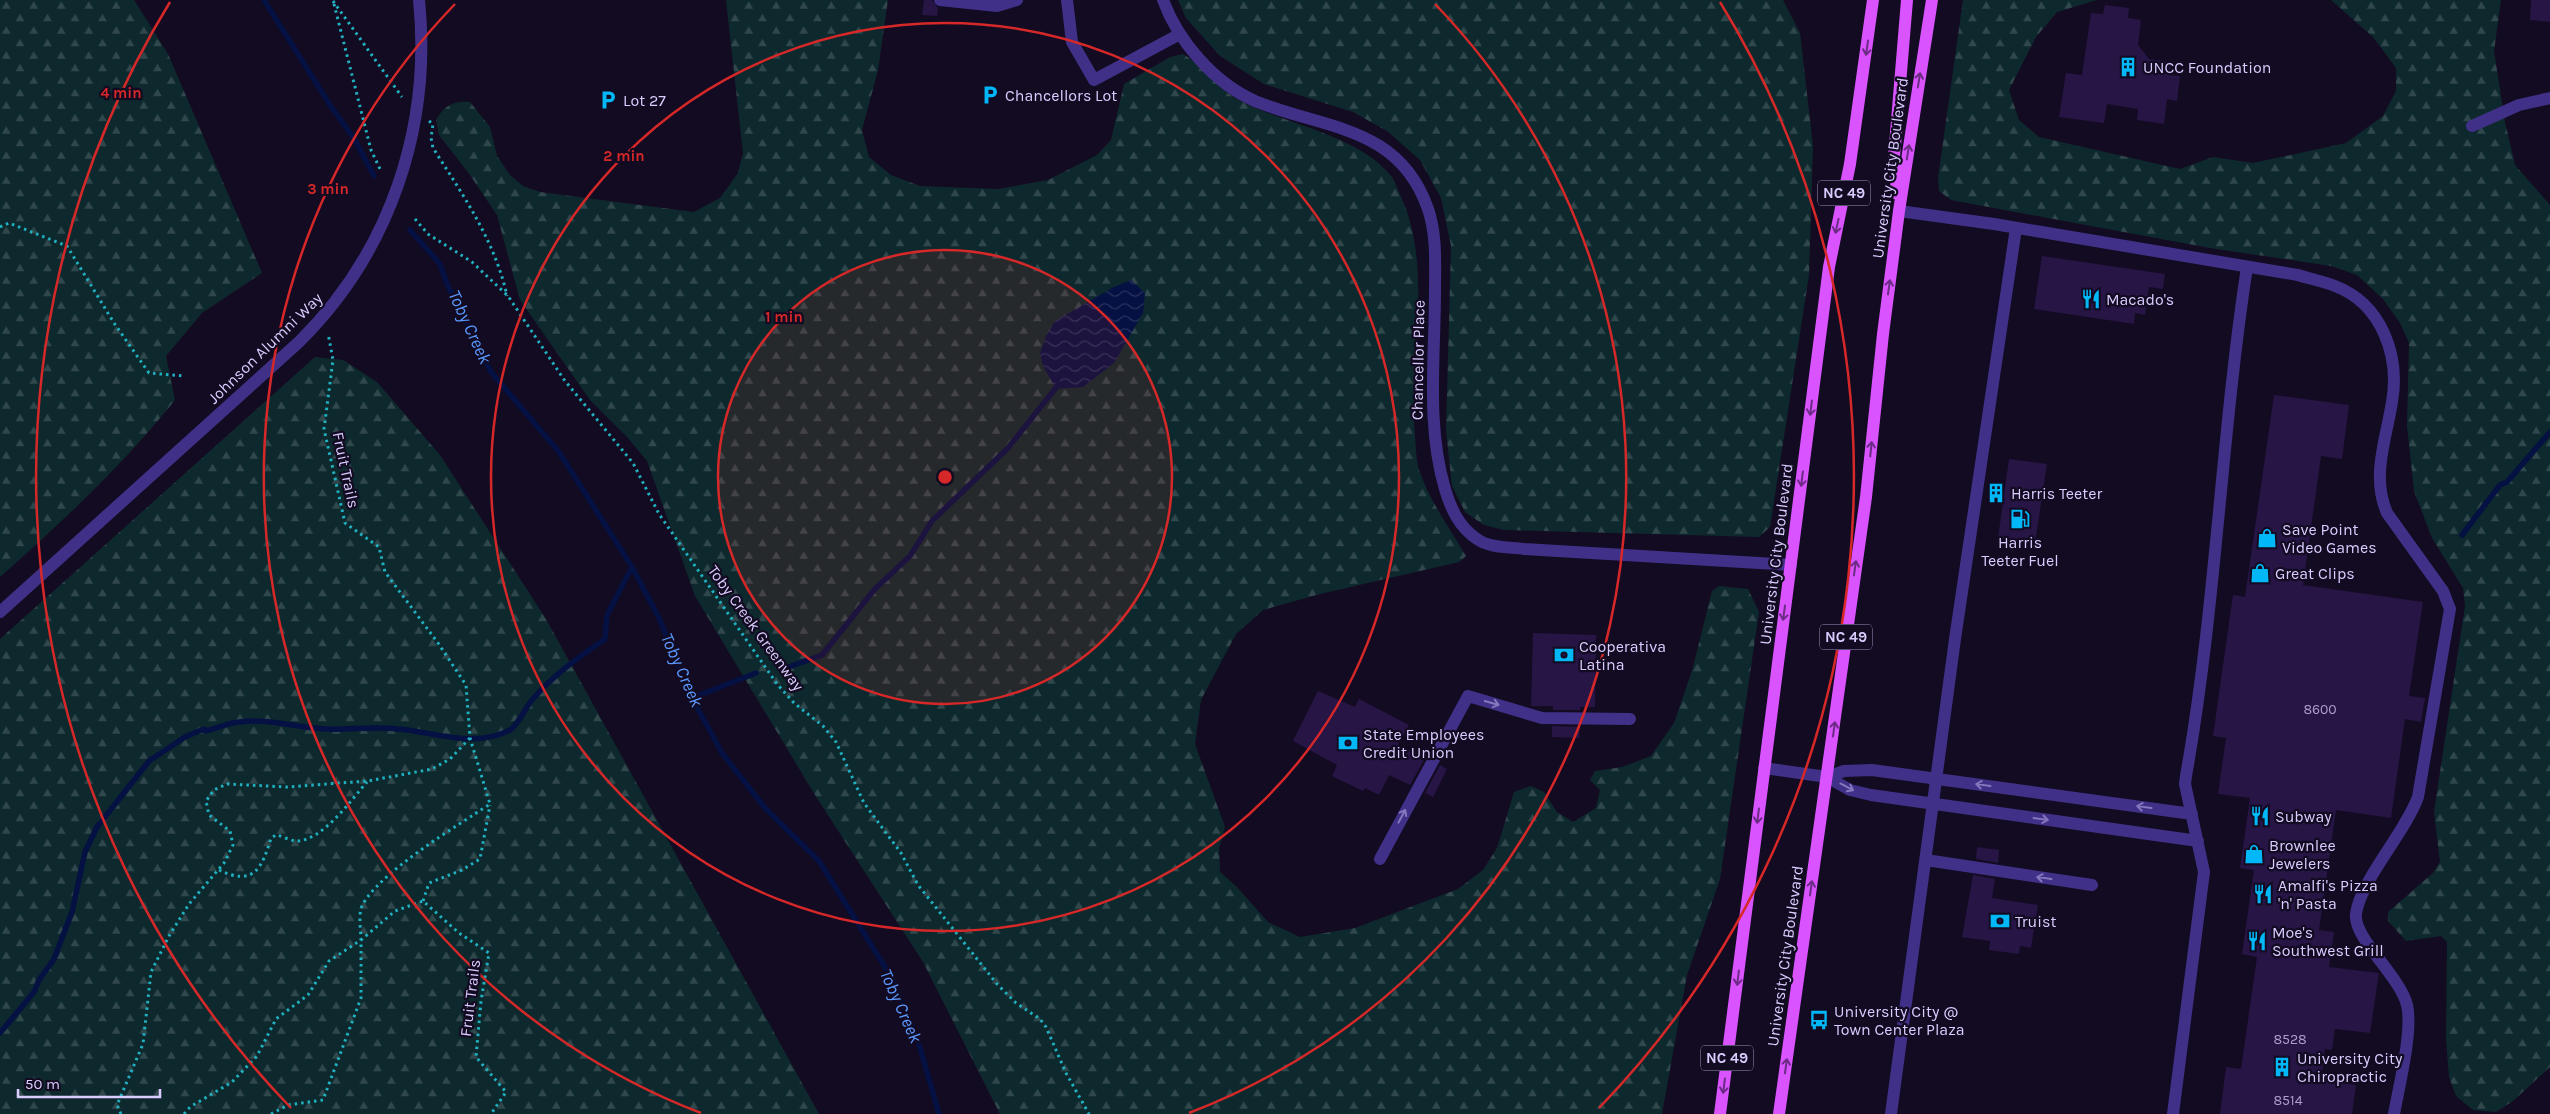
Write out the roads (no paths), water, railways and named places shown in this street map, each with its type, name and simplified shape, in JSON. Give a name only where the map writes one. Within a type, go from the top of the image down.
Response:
[{"type":"main road","name":"NC 49","points":[[1862,0],[1868,12],[1869,30]]},
{"type":"main road","name":"University City Boulevard","points":[[1720,1114],[1829,268],[1850,164],[1873,0]]},
{"type":"main road","points":[[1899,211],[1894,157],[1907,0]]},
{"type":"main road","name":"University City Boulevard","points":[[1779,1114],[1866,498],[1883,334],[1899,211],[1932,0]]},
{"type":"street","name":"Johnson Alumni Way","points":[[0,612],[224,410],[325,315],[345,289],[373,244],[390,209],[405,164],[415,125],[422,72],[419,0]]},
{"type":"street","points":[[940,0],[997,6],[1017,0]]},
{"type":"street","points":[[1067,0],[1072,42],[1094,80],[1180,34]]},
{"type":"street","name":"Chancellor Place","points":[[1163,0],[1180,34],[1207,67],[1242,94],[1269,106],[1340,126],[1366,137],[1399,160],[1414,180],[1428,208],[1435,242],[1433,406],[1435,450],[1449,502],[1459,521],[1471,535],[1478,540],[1492,545],[1524,549],[1791,565]]},
{"type":"street","points":[[2472,126],[2519,105],[2550,98]]},
{"type":"street","points":[[1899,211],[2016,228],[2298,276],[2336,286],[2362,304],[2382,329],[2393,358],[2395,382],[2378,485],[2387,513],[2443,591],[2450,609],[2418,797],[2409,818],[2366,887],[2357,906],[2357,927],[2399,985],[2407,1004],[2407,1032],[2394,1114]]},
{"type":"street","points":[[1891,1114],[2016,228]]},
{"type":"street","points":[[2173,1114],[2204,872],[2186,776],[2203,658],[2227,423],[2247,267]]},
{"type":"street","points":[[1380,859],[1468,696],[1542,718],[1630,719]]},
{"type":"street","points":[[1764,768],[1827,777],[1859,793],[2198,841]]},
{"type":"street","points":[[1827,777],[1858,769],[2192,814]]},
{"type":"street","points":[[1926,860],[2092,885]]},
{"type":"water","points":[[1131,280],[1145,293],[1143,313],[1114,363],[1083,387],[1056,389],[1043,366],[1040,353],[1046,336],[1055,321],[1112,288]]},
{"type":"waterway","name":"Toby Creek","points":[[264,0],[330,105],[355,140],[374,176]]},
{"type":"waterway","name":"Toby Creek","points":[[410,230],[440,264],[448,286],[491,372],[559,452],[632,567],[659,618],[692,698],[722,753],[765,808],[819,861],[890,975],[917,1037],[939,1114]]},
{"type":"waterway","points":[[783,669],[822,655],[874,590],[910,556],[932,521],[1008,448],[1059,384]]},
{"type":"waterway","points":[[2462,535],[2500,485],[2507,482],[2550,432]]},
{"type":"waterway","points":[[0,1033],[34,992],[39,980],[54,959],[72,912],[85,852],[97,827],[149,761],[185,737],[204,729],[206,731],[231,723],[250,721],[326,729],[389,728],[468,739],[496,736],[513,727],[532,700],[557,674],[605,639],[607,615],[632,567]]},
{"type":"waterway","points":[[692,698],[756,673]]},
{"type":"place","name":"UNCC Foundation","points":[[2128,67]]},
{"type":"place","name":"Chancellors Lot","points":[[990,95]]},
{"type":"place","name":"Lot 27","points":[[608,100]]},
{"type":"place","name":"Macado's","points":[[2091,299]]},
{"type":"place","name":"Harris Teeter","points":[[1996,493]]},
{"type":"place","name":"Harris Teeter Fuel","points":[[2020,519]]},
{"type":"place","name":"Save Point Video Games","points":[[2267,538]]},
{"type":"place","name":"Great Clips","points":[[2260,573]]},
{"type":"place","name":"Cooperativa Latina","points":[[1564,655]]},
{"type":"place","name":"State Employees Credit Union","points":[[1348,743]]},
{"type":"place","name":"Subway","points":[[2260,816]]},
{"type":"place","name":"Brownlee Jewelers","points":[[2254,854]]},
{"type":"place","name":"Amalfi's Pizza 'n' Pasta","points":[[2263,894]]},
{"type":"place","name":"Truist","points":[[2000,921]]},
{"type":"place","name":"Moe's Southwest Grill","points":[[2257,941]]},
{"type":"place","name":"University City @ Town Center Plaza","points":[[1819,1020]]},
{"type":"place","name":"University City Chiropractic","points":[[2282,1067]]}]
